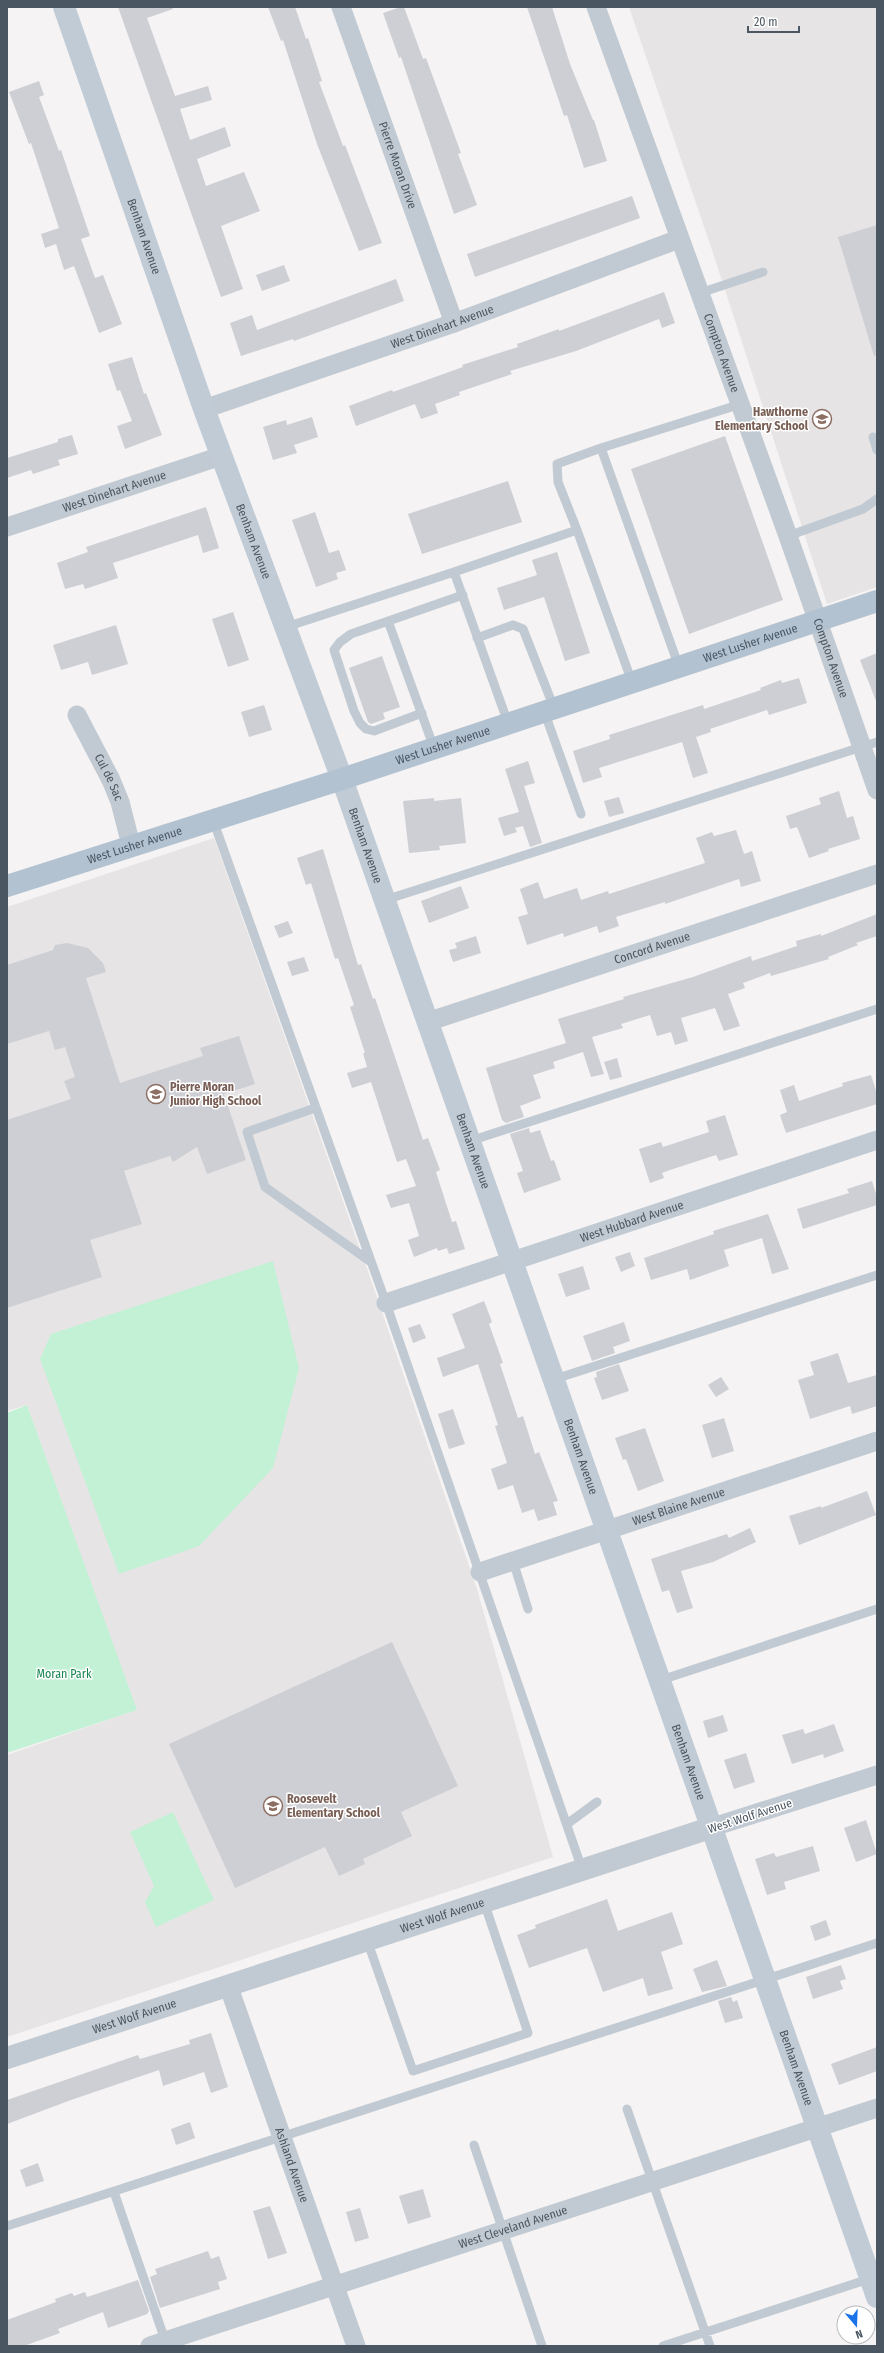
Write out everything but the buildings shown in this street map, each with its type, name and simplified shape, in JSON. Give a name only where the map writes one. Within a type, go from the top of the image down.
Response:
[{"type":"main road","name":"Benham Avenue","points":[[64,7],[204,409],[342,779],[427,1022],[513,1260],[713,1828],[816,2128],[875,2284]]},
{"type":"main road","name":"West Lusher Avenue","points":[[7,886],[131,845],[342,779],[877,601]]},
{"type":"street","name":"Pierre Moran Drive","points":[[341,7],[454,323]]},
{"type":"street","name":"Compton Avenue","points":[[596,7],[818,620],[869,744],[877,790]]},
{"type":"street","name":"West Dinehart Avenue","points":[[204,409],[454,323],[680,239]]},
{"type":"street","name":"West Dinehart Avenue","points":[[7,527],[221,456]]},
{"type":"street","name":"Cul de Sac","points":[[77,715],[111,780],[120,802],[131,845]]},
{"type":"street","name":"Concord Avenue","points":[[427,1022],[877,874]]},
{"type":"street","name":"West Hubbard Avenue","points":[[386,1303],[877,1140]]},
{"type":"street","name":"West Blaine Avenue","points":[[480,1572],[877,1441]]},
{"type":"street","name":"West Wolf Avenue","points":[[7,2058],[582,1869],[877,1775]]},
{"type":"street","name":"Ashland Avenue","points":[[228,1985],[356,2346]]},
{"type":"street","name":"West Cleveland Avenue","points":[[161,2344],[877,2108]]},
{"type":"lane","points":[[700,293],[763,272]]},
{"type":"lane","points":[[632,682],[558,482],[556,464],[601,448],[741,404]]},
{"type":"lane","points":[[873,437],[877,450]]},
{"type":"lane","points":[[601,448],[679,666]]},
{"type":"lane","points":[[788,536],[863,509],[877,499]]},
{"type":"lane","points":[[286,627],[577,530]]},
{"type":"lane","points":[[454,572],[508,723]]},
{"type":"lane","points":[[422,713],[374,731],[366,729],[360,723],[354,711],[334,650],[340,642],[351,634],[463,595]]},
{"type":"lane","points":[[388,621],[434,748]]},
{"type":"lane","points":[[477,638],[513,625],[522,629],[582,814]]},
{"type":"lane","points":[[384,900],[869,744]]},
{"type":"lane","points":[[213,819],[315,1108],[386,1303],[582,1869]]},
{"type":"lane","points":[[470,1141],[877,1009]]},
{"type":"lane","points":[[315,1108],[247,1132],[265,1187],[371,1262]]},
{"type":"lane","points":[[555,1379],[877,1275]]},
{"type":"lane","points":[[513,1562],[528,1609]]},
{"type":"lane","points":[[661,1680],[877,1609]]},
{"type":"lane","points":[[567,1824],[597,1802]]},
{"type":"lane","points":[[367,1940],[413,2071],[528,2033],[484,1902]]},
{"type":"lane","points":[[7,2226],[877,1943]]},
{"type":"lane","points":[[627,2109],[710,2346]]},
{"type":"lane","points":[[474,2145],[542,2346]]},
{"type":"lane","points":[[114,2192],[161,2344]]},
{"type":"lane","points":[[663,2346],[706,2332],[875,2284]]},
{"type":"shaded area","name":"Hawthorne Elementary School","points":[[629,7],[877,7],[877,587],[827,604],[712,250]]},
{"type":"shaded area","name":"Pierre Moran Junior High School","points":[[214,838],[371,1280],[477,1589],[553,1857],[7,2037],[7,1755],[136,1710],[27,1405],[7,1411],[7,907]]},
{"type":"green space","points":[[273,1261],[299,1368],[273,1468],[199,1546],[119,1574],[40,1359],[51,1334]]},
{"type":"green space","name":"Moran Park","points":[[27,1405],[137,1710],[7,1753],[7,1413]]},
{"type":"green space","points":[[173,1812],[214,1900],[156,1927],[145,1902],[154,1886],[130,1832]]},
{"type":"place","name":"Hawthorne Elementary School","points":[[822,419]]},
{"type":"place","name":"Pierre Moran Junior High School","points":[[156,1094]]},
{"type":"place","name":"Roosevelt Elementary School","points":[[273,1806]]}]
